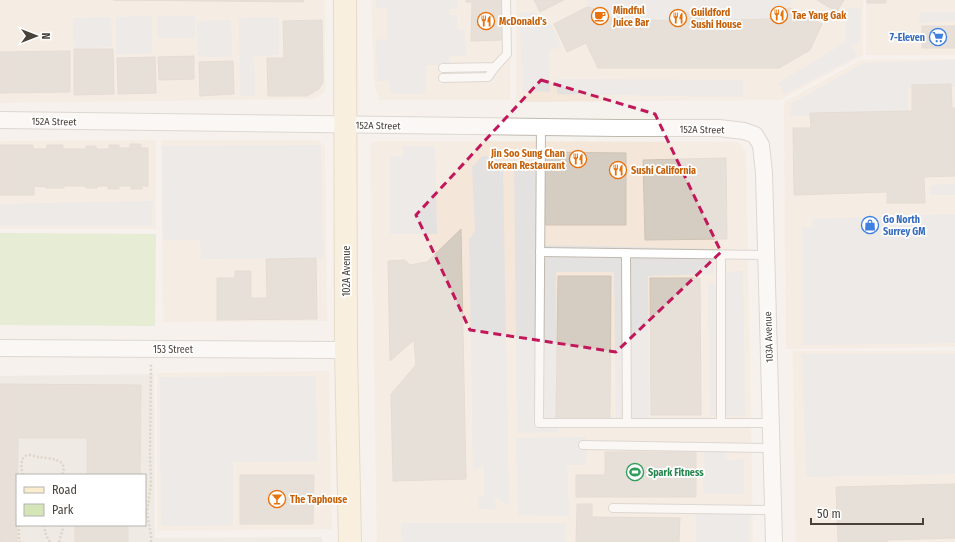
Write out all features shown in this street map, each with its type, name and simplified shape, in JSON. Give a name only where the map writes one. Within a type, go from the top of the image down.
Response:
[{"type":"street","name":"102A Avenue","points":[[345,0],[346,350],[350,542]]},
{"type":"street","name":"152A Street","points":[[0,120],[719,128],[744,131],[755,135]]},
{"type":"street","name":"103A Avenue","points":[[755,135],[761,145],[764,173],[774,542]]},
{"type":"street","name":"153 Street","points":[[0,348],[346,350]]},
{"type":"lane","points":[[443,78],[488,77],[507,54],[506,0]]},
{"type":"lane","points":[[443,68],[495,67]]},
{"type":"lane","points":[[541,127],[539,423],[771,423]]},
{"type":"lane","points":[[540,252],[766,255]]},
{"type":"lane","points":[[626,253],[627,423]]},
{"type":"lane","points":[[721,254],[721,423]]},
{"type":"lane","points":[[583,445],[771,448]]},
{"type":"lane","points":[[613,508],[773,510]]},
{"type":"path","points":[[151,361],[151,472],[147,513],[151,542]]},
{"type":"path","points":[[23,474],[21,461],[28,455],[49,457],[57,460],[63,467],[62,474]]},
{"type":"path","points":[[19,526],[20,542]]},
{"type":"path","points":[[44,526],[46,535],[50,542]]},
{"type":"path","points":[[59,542],[64,526]]},
{"type":"highlighted area","points":[[541,80],[655,114],[721,252],[616,352],[470,330],[416,215]]},
{"type":"shaded area","points":[[0,0],[325,0],[325,92],[314,99],[0,103]]},
{"type":"shaded area","points":[[371,0],[511,0],[510,100],[380,100],[374,85]]},
{"type":"shaded area","points":[[376,0],[457,0],[458,9],[449,9],[449,15],[457,15],[457,30],[465,30],[466,56],[449,56],[449,64],[426,65],[426,94],[390,93],[389,81],[377,81],[376,40],[387,39],[387,8],[376,8]]},
{"type":"shaded area","points":[[516,0],[863,0],[863,55],[780,100],[516,102]]},
{"type":"shaded area","points":[[586,0],[791,0],[790,8],[769,19],[707,21],[705,13],[677,12],[667,21],[608,17],[604,11],[587,7]]},
{"type":"shaded area","points":[[866,0],[955,0],[955,55],[866,55]]},
{"type":"shaded area","points":[[861,8],[860,43],[852,44],[857,56],[785,94],[778,83],[846,42],[846,9]]},
{"type":"shaded area","points":[[519,12],[534,12],[547,22],[554,29],[561,47],[549,50],[550,92],[523,91]]},
{"type":"shaded area","points":[[920,12],[955,12],[955,21],[919,23]]},
{"type":"shaded area","points":[[152,16],[152,53],[116,54],[116,17]]},
{"type":"shaded area","points":[[157,16],[195,16],[195,38],[157,38]]},
{"type":"shaded area","points":[[111,17],[112,47],[74,48],[73,18]]},
{"type":"shaded area","points":[[279,17],[279,55],[254,56],[255,96],[240,96],[239,18]]},
{"type":"shaded area","points":[[231,20],[232,57],[198,57],[197,21]]},
{"type":"shaded area","name":"Go North Surrey GM","points":[[955,59],[955,347],[786,349],[784,102],[861,60]]},
{"type":"shaded area","points":[[955,60],[955,87],[908,88],[908,112],[790,116],[792,103],[864,63]]},
{"type":"shaded area","points":[[556,79],[743,80],[743,97],[557,94]]},
{"type":"shaded area","points":[[156,140],[156,229],[0,229],[0,141]]},
{"type":"shaded area","points":[[161,140],[318,140],[325,147],[327,321],[163,322]]},
{"type":"shaded area","points":[[375,141],[738,142],[746,151],[753,542],[377,542],[370,146]]},
{"type":"shaded area","points":[[321,145],[323,258],[201,259],[200,240],[163,240],[162,146]]},
{"type":"shaded area","points":[[403,146],[435,147],[437,234],[390,234],[390,156],[403,157]]},
{"type":"shaded area","points":[[482,156],[493,157],[503,164],[509,506],[495,497],[496,509],[479,509],[478,498],[484,496],[484,464],[473,472],[469,240],[475,231],[472,167]]},
{"type":"shaded area","points":[[514,161],[543,162],[545,245],[714,249],[714,274],[648,276],[649,418],[616,419],[614,272],[556,272],[557,432],[517,433]]},
{"type":"shaded area","points":[[955,184],[955,195],[930,195],[930,185]]},
{"type":"shaded area","points":[[153,201],[151,226],[0,226],[0,204]]},
{"type":"shaded area","points":[[955,214],[955,343],[803,345],[802,227],[813,227],[812,219]]},
{"type":"shaded area","points":[[743,271],[745,416],[710,415],[708,283],[726,283],[727,272]]},
{"type":"shaded area","points":[[793,351],[955,351],[955,542],[795,542]]},
{"type":"shaded area","points":[[802,354],[955,354],[955,474],[806,477]]},
{"type":"shaded area","points":[[329,371],[332,529],[157,531],[157,373]]},
{"type":"shaded area","points":[[154,374],[155,538],[322,537],[322,542],[0,542],[0,376]]},
{"type":"shaded area","points":[[316,376],[317,461],[233,462],[233,525],[161,526],[160,377]]},
{"type":"shaded area","points":[[586,437],[586,465],[567,465],[569,516],[518,515],[516,438]]},
{"type":"shaded area","points":[[725,450],[725,460],[744,459],[744,494],[703,493],[704,451]]},
{"type":"shaded area","points":[[750,513],[750,542],[696,542],[696,514]]},
{"type":"shaded area","points":[[401,523],[566,523],[565,542],[402,542]]},
{"type":"green space","points":[[0,233],[156,234],[155,326],[0,325]]},
{"type":"building","points":[[113,0],[304,0],[303,2]]},
{"type":"building","name":"McDonald's","points":[[466,0],[501,0],[502,40],[471,41],[472,2],[466,2]]},
{"type":"building","points":[[534,0],[564,0],[540,12]]},
{"type":"building","points":[[817,0],[844,0],[837,12]]},
{"type":"building","points":[[867,0],[886,0],[886,3],[867,3]]},
{"type":"building","points":[[587,7],[604,11],[608,17],[667,21],[677,12],[705,13],[707,21],[769,19],[774,12],[790,8],[822,24],[810,50],[779,68],[598,68],[586,43],[567,52],[554,24]]},
{"type":"building","points":[[322,20],[323,82],[319,89],[307,96],[268,96],[267,58],[284,58],[283,21]]},
{"type":"building","name":"7-Eleven","points":[[922,26],[955,26],[955,48],[922,48]]},
{"type":"building","points":[[74,49],[113,49],[114,94],[74,95]]},
{"type":"building","points":[[70,51],[70,92],[0,93],[0,52]]},
{"type":"building","points":[[194,56],[194,79],[159,80],[158,57]]},
{"type":"building","points":[[155,57],[156,93],[118,94],[117,58]]},
{"type":"building","points":[[233,61],[234,94],[200,96],[199,62]]},
{"type":"building","points":[[951,84],[952,108],[955,108],[955,176],[924,177],[925,203],[887,203],[887,192],[794,195],[793,128],[811,128],[810,113],[912,111],[912,85]]},
{"type":"building","points":[[130,144],[141,144],[141,148],[148,148],[148,186],[142,186],[142,189],[131,189],[131,186],[119,186],[119,189],[108,189],[108,186],[97,186],[97,188],[86,188],[86,186],[64,186],[64,188],[46,188],[34,186],[34,195],[0,195],[0,145],[33,145],[33,149],[47,149],[47,145],[63,145],[63,149],[86,149],[86,146],[96,146],[96,149],[109,149],[109,145],[119,145],[119,148],[130,148]]},
{"type":"building","points":[[545,152],[626,153],[626,225],[545,225]]},
{"type":"building","points":[[726,158],[727,239],[645,240],[643,160]]},
{"type":"building","points":[[461,229],[466,479],[393,481],[391,394],[416,365],[414,340],[390,361],[388,261],[405,260],[410,265],[427,262]]},
{"type":"building","points":[[316,258],[317,319],[217,320],[217,278],[235,278],[235,271],[251,271],[251,298],[267,298],[266,259]]},
{"type":"building","points":[[558,276],[611,276],[610,419],[556,419]]},
{"type":"building","points":[[650,278],[700,278],[701,415],[651,415]]},
{"type":"building","points":[[0,384],[141,385],[140,474],[87,474],[87,438],[18,438],[18,474],[16,474],[17,542],[0,542]]},
{"type":"building","points":[[605,452],[696,452],[696,497],[576,497],[576,475],[605,475]]},
{"type":"building","name":"The Taphouse","points":[[240,475],[314,475],[313,524],[240,524]]},
{"type":"building","points":[[955,484],[955,538],[887,540],[888,542],[838,542],[836,487]]},
{"type":"building","points":[[577,504],[592,504],[592,517],[680,518],[679,542],[576,542]]},
{"type":"building","points":[[75,526],[128,526],[128,542],[75,542]]},
{"type":"place","name":"Tae Yang Gak","points":[[779,15]]},
{"type":"place","name":"Mindful Juice Bar","points":[[600,16]]},
{"type":"place","name":"Guildford Sushi House","points":[[678,18]]},
{"type":"place","name":"McDonald's","points":[[486,21]]},
{"type":"place","name":"7-Eleven","points":[[938,37]]},
{"type":"place","name":"Jin Soo Sung Chan Korean Restaurant","points":[[578,159]]},
{"type":"place","name":"Sushi California","points":[[618,170]]},
{"type":"place","name":"Go North Surrey GM","points":[[870,225]]},
{"type":"place","name":"Spark Fitness","points":[[635,472]]},
{"type":"place","name":"The Taphouse","points":[[277,499]]}]
